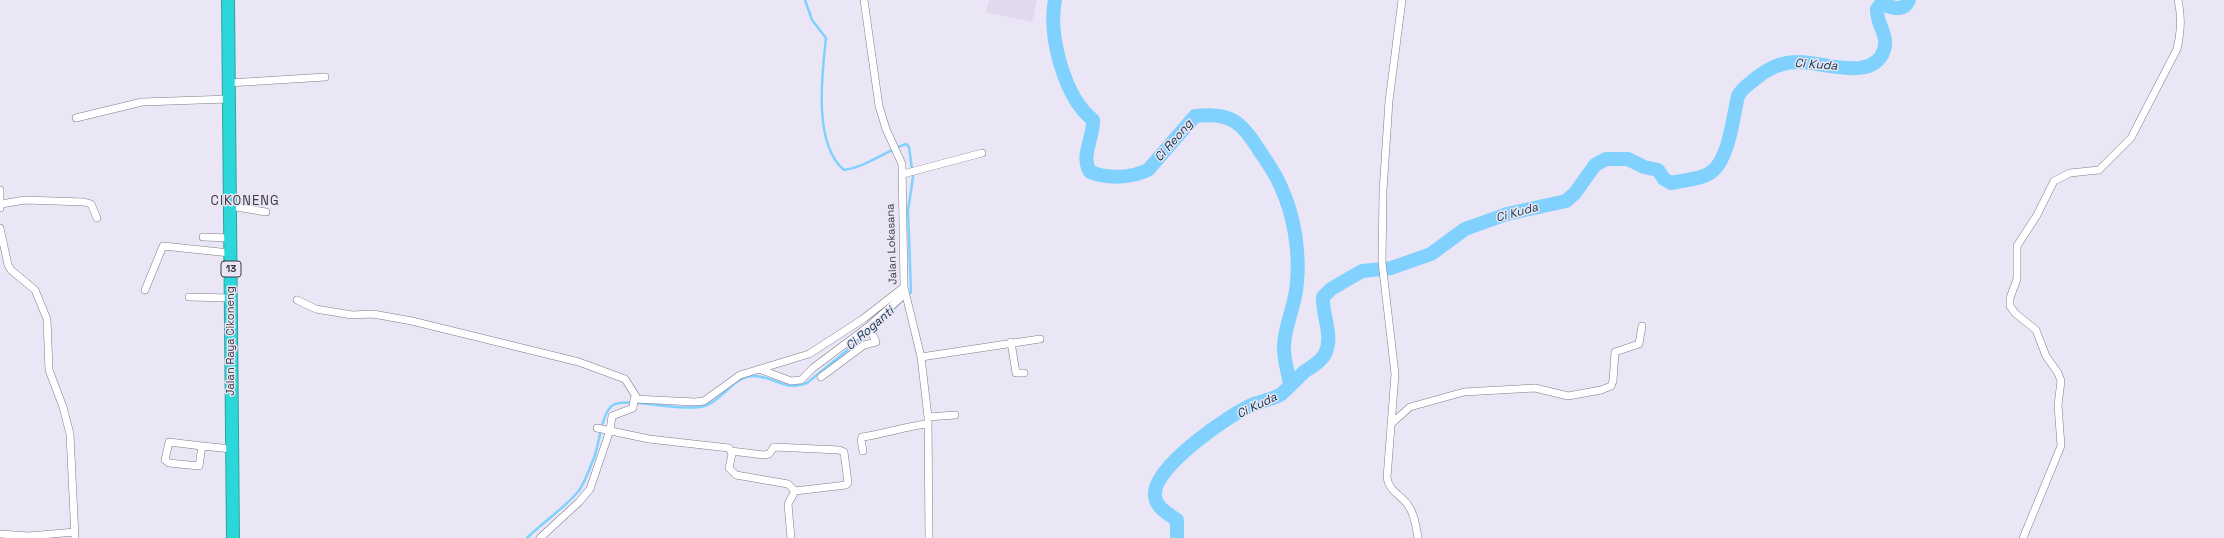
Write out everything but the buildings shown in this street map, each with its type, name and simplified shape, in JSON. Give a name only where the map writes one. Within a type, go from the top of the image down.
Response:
[{"type":"highway","name":"Jalan Raya Cikoneng","points":[[228,0],[233,538]]},
{"type":"street","name":"Jalan Lokasana","points":[[864,0],[879,106],[894,148],[907,173],[905,290],[921,357],[928,421],[929,538]]},
{"type":"street","points":[[1402,0],[1389,101],[1383,191],[1382,262],[1394,359],[1391,424],[1387,462],[1388,484],[1410,508],[1415,521],[1418,538]]},
{"type":"street","points":[[2023,538],[2061,446],[2058,405],[2061,381],[2058,373],[2046,356],[2036,330],[2015,313],[2010,306],[2010,298],[2017,279],[2017,246],[2037,215],[2054,181],[2064,175],[2103,169],[2134,135],[2177,49],[2181,33],[2181,17],[2178,0]]},
{"type":"street","points":[[229,83],[325,77]]},
{"type":"street","points":[[76,118],[142,102],[229,99]]},
{"type":"street","points":[[907,173],[982,153]]},
{"type":"street","points":[[0,190],[1,206],[25,200],[84,202],[91,204],[98,218]]},
{"type":"street","points":[[230,206],[266,212]]},
{"type":"street","points":[[0,228],[8,265],[11,270],[35,290],[47,319],[49,370],[63,407],[70,434],[75,535],[29,536],[0,534]]},
{"type":"street","points":[[203,237],[230,238]]},
{"type":"street","points":[[145,290],[163,246],[230,253]]},
{"type":"street","points":[[759,369],[783,379],[796,382],[801,380],[819,365],[871,329],[905,290]]},
{"type":"street","points":[[540,538],[579,502],[590,489],[604,430],[612,416],[635,402],[700,402],[736,377],[814,351],[905,290]]},
{"type":"street","points":[[189,297],[231,298]]},
{"type":"street","points":[[297,300],[316,309],[352,315],[373,314],[412,321],[579,362],[625,379],[635,402]]},
{"type":"street","points":[[1391,424],[1410,408],[1464,392],[1535,388],[1568,396],[1601,390],[1611,386],[1613,380],[1615,352],[1639,344],[1642,326]]},
{"type":"street","points":[[819,365],[823,375],[864,345],[876,342],[871,329]]},
{"type":"street","points":[[921,357],[1011,342],[1040,339]]},
{"type":"street","points":[[1011,342],[1016,373],[1024,373]]},
{"type":"street","points":[[863,451],[861,440],[862,437],[884,434],[902,427],[955,415]]},
{"type":"street","points":[[604,430],[648,439],[724,447],[731,451],[764,455],[769,454],[774,447],[839,450],[844,452],[848,483],[846,485],[795,491]]},
{"type":"street","points":[[202,446],[199,466],[169,463],[165,460],[169,442],[232,449]]},
{"type":"street","points":[[731,451],[729,468],[736,475],[788,484],[795,491]]},
{"type":"street","points":[[791,538],[788,504],[795,491]]},
{"type":"shaded area","points":[[989,0],[1037,0],[1032,22],[986,12]]},
{"type":"waterway","name":"Ci Roganti","points":[[527,538],[565,505],[580,489],[585,481],[594,458],[603,421],[609,408],[613,405],[631,402],[685,408],[707,405],[713,402],[741,379],[755,376],[793,386],[807,383],[866,335],[911,292],[908,211],[913,177],[909,147],[906,144],[861,165],[844,170],[834,158],[828,143],[822,108],[826,38],[812,20],[805,0]]},
{"type":"waterway","name":"Ci Reong","points":[[1055,0],[1053,14],[1054,30],[1060,64],[1066,81],[1074,96],[1083,110],[1093,120],[1093,127],[1086,159],[1090,172],[1104,176],[1119,177],[1134,175],[1148,170],[1195,116],[1207,115],[1226,117],[1240,125],[1253,140],[1271,168],[1286,198],[1293,221],[1297,246],[1298,270],[1296,290],[1286,329],[1284,345],[1290,384]]},
{"type":"waterway","name":"Ci Kuda","points":[[1177,538],[1177,520],[1160,507],[1155,496],[1157,484],[1165,471],[1178,457],[1211,430],[1254,404],[1280,395],[1304,372],[1321,359],[1325,354],[1328,340],[1323,297],[1331,289],[1362,271],[1391,268],[1431,254],[1465,229],[1507,214],[1566,201],[1575,193],[1595,165],[1606,159],[1628,159],[1644,167],[1658,170],[1664,179],[1671,183],[1706,175],[1710,173],[1722,159],[1729,138],[1738,96],[1746,86],[1765,72],[1791,62],[1846,68],[1869,66],[1878,60],[1884,50],[1885,45],[1884,34],[1878,20],[1877,9],[1881,4],[1897,8],[1904,7],[1909,0]]},
{"type":"district","name":"CIKONENG","points":[[245,201]]}]
